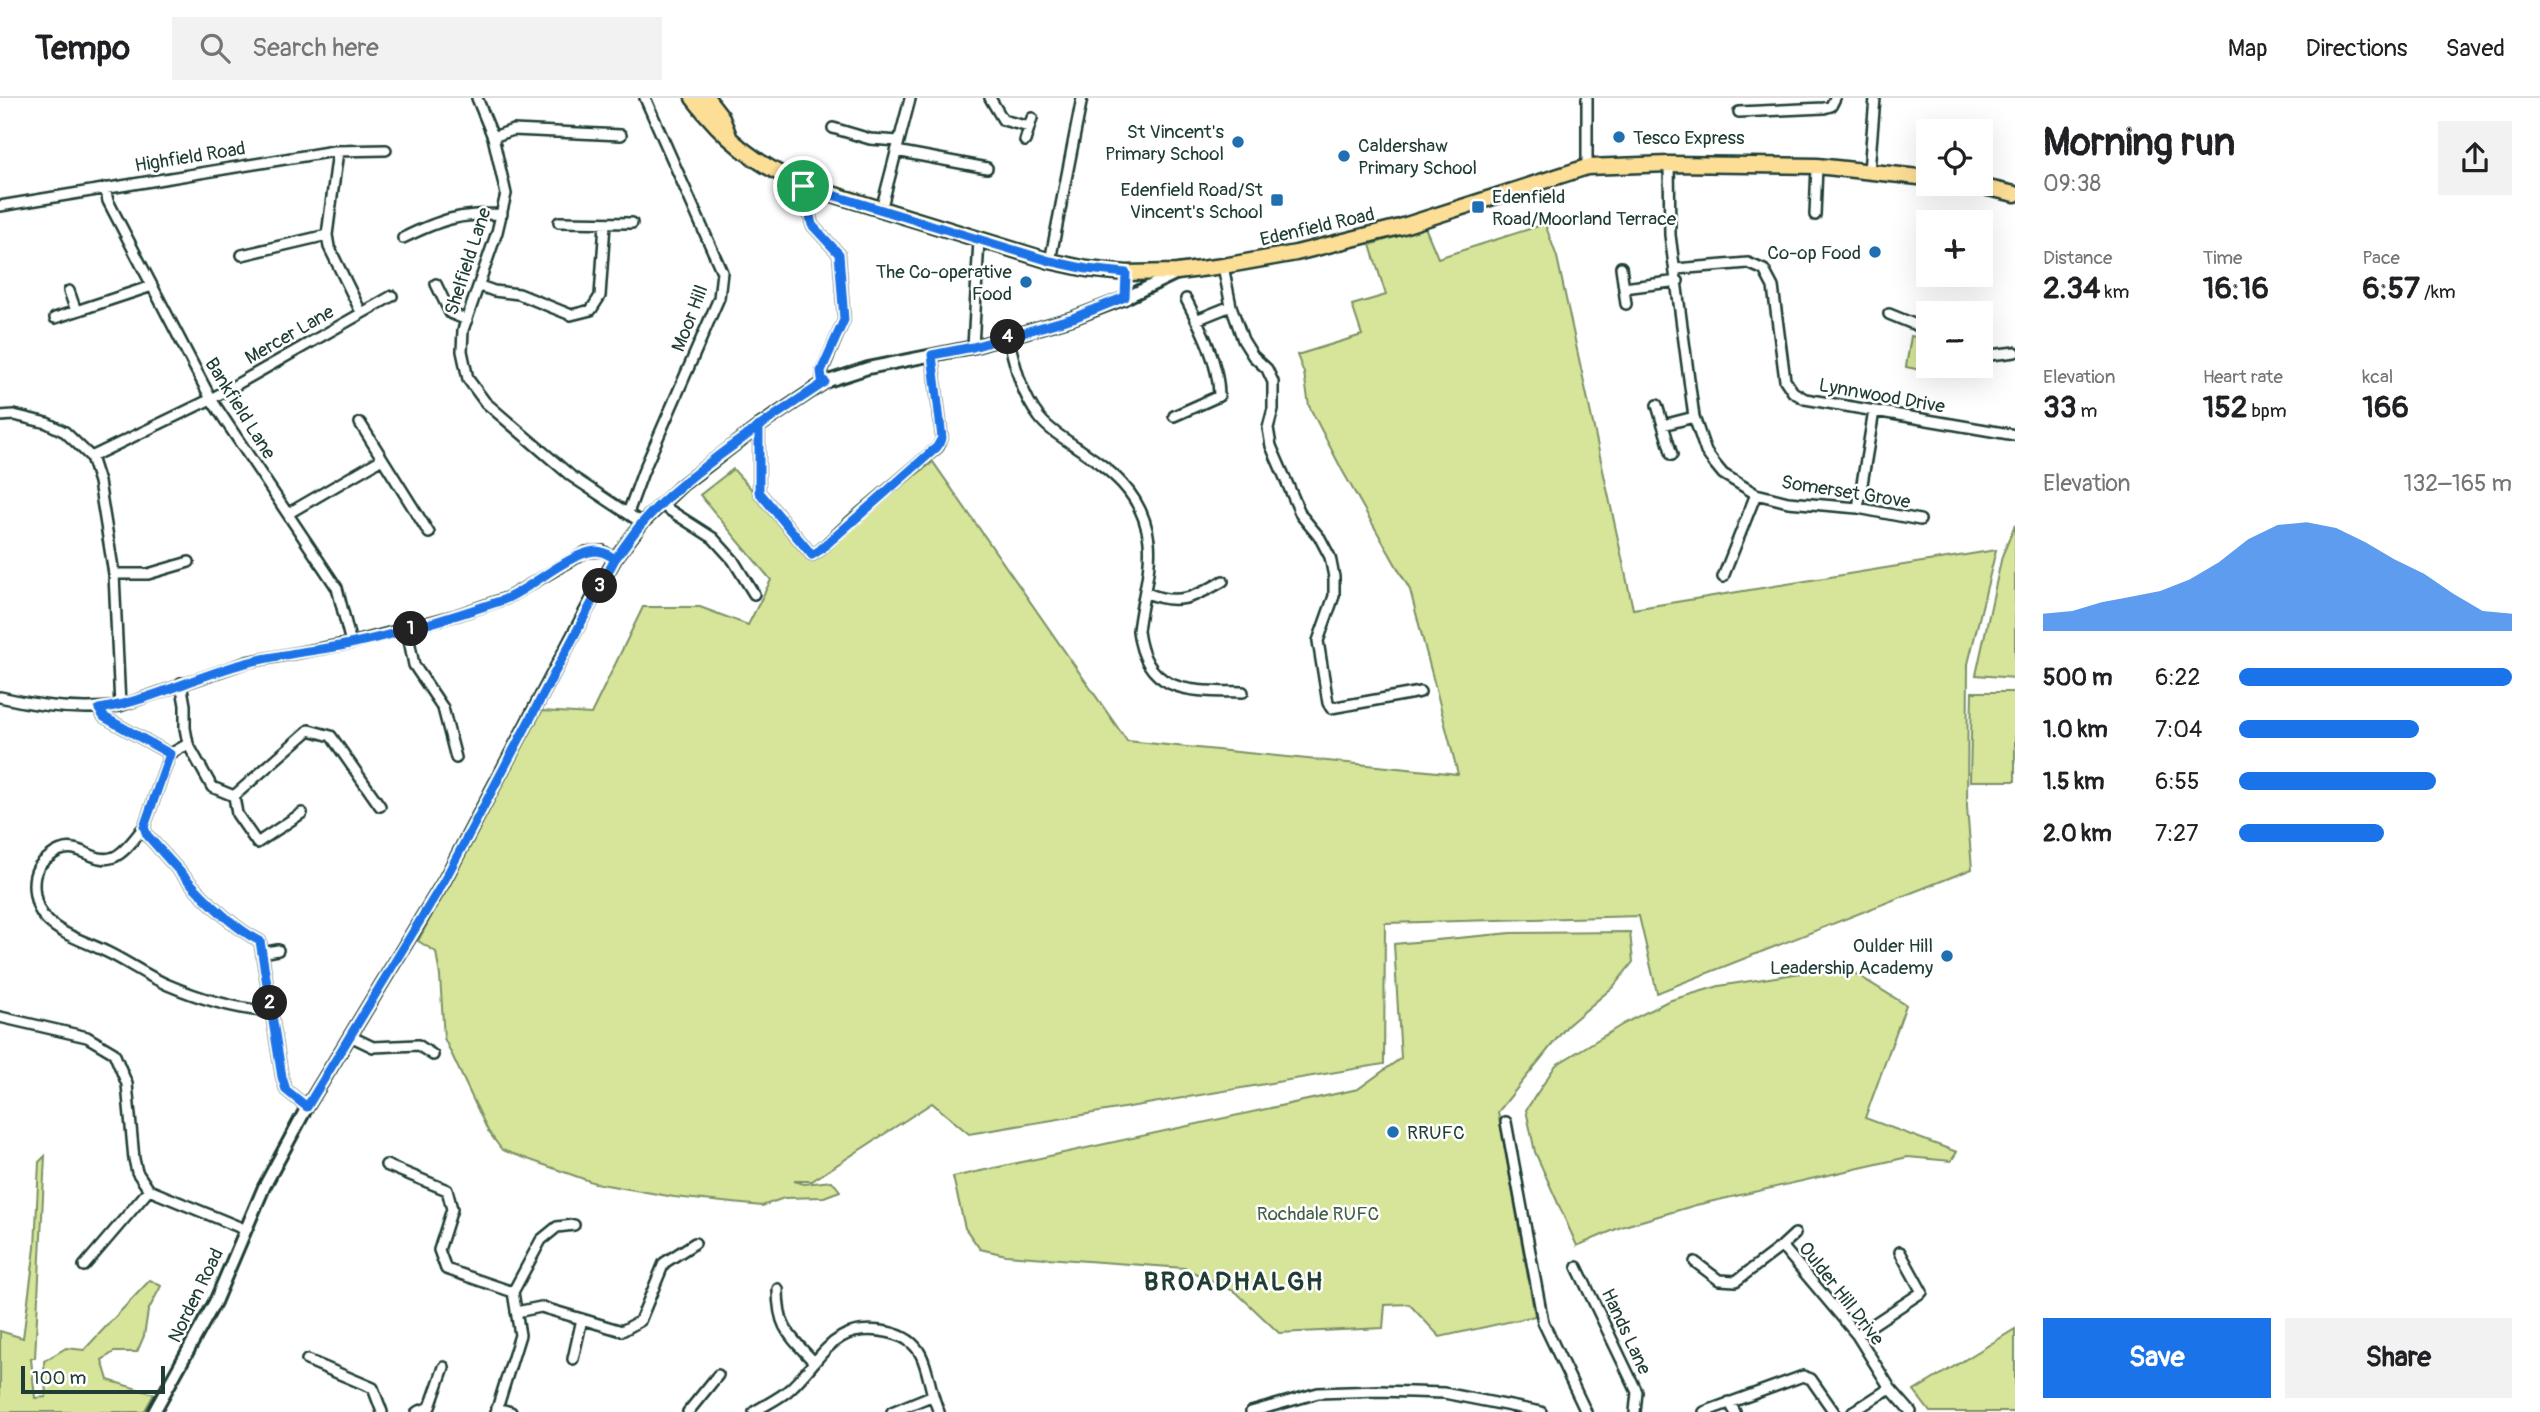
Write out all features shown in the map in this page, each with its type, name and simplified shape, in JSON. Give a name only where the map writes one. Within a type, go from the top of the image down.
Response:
[{"type":"main road","name":"Edenfield Road","points":[[693,98],[713,125],[731,141],[769,170],[803,186],[1050,261],[1087,269],[1126,273],[1177,272],[1296,253],[1400,227],[1587,167],[1669,164],[1817,166],[1916,177]]},
{"type":"main road","name":"Edenfield Road","points":[[707,98],[721,116],[731,141]]},
{"type":"main road","points":[[1993,189],[2015,194]]},
{"type":"street","name":"Shelfield Lane","points":[[477,98],[493,137],[506,194],[480,286],[463,330],[462,351],[468,379],[485,402],[571,477],[642,523]]},
{"type":"street","name":"Moor Hill","points":[[628,513],[719,298],[722,272],[645,98]]},
{"type":"street","points":[[990,98],[1003,120],[1031,122],[1025,141]]},
{"type":"street","points":[[1050,261],[1082,98]]},
{"type":"street","points":[[1587,98],[1587,167]]},
{"type":"street","points":[[1739,112],[1825,108],[1831,106],[1835,98]]},
{"type":"street","points":[[1869,172],[1875,98]]},
{"type":"street","points":[[881,210],[910,99]]},
{"type":"street","points":[[833,128],[986,168]]},
{"type":"street","points":[[493,137],[513,130],[621,135]]},
{"type":"street","name":"Highfield Road","points":[[0,206],[338,151],[386,150]]},
{"type":"street","points":[[338,151],[327,235],[329,247],[362,312]]},
{"type":"street","name":"Somerset Grove","points":[[1669,164],[1670,235],[1694,417],[1706,452],[1723,474],[1756,494],[1788,502],[1858,508],[1920,520]]},
{"type":"street","points":[[1815,215],[1817,166]]},
{"type":"street","points":[[803,186],[812,225],[839,254],[844,320],[821,371],[825,382]]},
{"type":"street","name":"Bankfield Lane","points":[[105,188],[108,201],[211,399],[337,588],[351,643]]},
{"type":"street","points":[[402,238],[433,223],[466,214],[502,214]]},
{"type":"street","points":[[559,222],[632,223]]},
{"type":"street","points":[[480,286],[519,294],[571,315],[591,310],[600,296],[605,224]]},
{"type":"street","points":[[242,256],[327,235]]},
{"type":"street","points":[[973,347],[979,240]]},
{"type":"street","name":"Lynnwood Drive","points":[[1676,269],[1748,263],[1764,270],[1773,287],[1785,380],[1793,392],[1805,399],[2015,435]]},
{"type":"street","points":[[1223,266],[1231,306],[1243,340],[1253,356],[1267,369],[1273,382],[1273,409],[1268,428],[1271,446],[1301,515],[1320,538],[1330,557],[1334,596],[1318,641],[1328,704],[1331,708],[1420,692]]},
{"type":"street","points":[[1621,267],[1626,304]]},
{"type":"street","name":"Norden Road","points":[[153,1412],[215,1302],[244,1229],[307,1107],[444,881],[615,559],[642,523],[660,504],[759,426],[825,382],[868,368],[973,347],[1073,318],[1177,272]]},
{"type":"street","points":[[1125,297],[1126,273]]},
{"type":"street","points":[[1624,288],[1678,281]]},
{"type":"street","points":[[436,284],[450,313],[467,320]]},
{"type":"street","points":[[55,318],[152,286]]},
{"type":"street","points":[[69,292],[76,311]]},
{"type":"street","name":"Mercer Lane","points":[[91,457],[211,399],[392,296]]},
{"type":"street","points":[[1174,416],[1219,396],[1219,379],[1186,299]]},
{"type":"street","points":[[1196,320],[1231,306]]},
{"type":"street","points":[[1889,314],[1916,325]]},
{"type":"street","points":[[1008,337],[1019,379],[1039,417],[1051,430],[1110,470],[1132,495],[1140,510],[1149,539],[1150,564],[1139,619],[1139,642],[1148,666],[1169,685],[1186,690],[1243,692]]},
{"type":"street","points":[[1993,355],[2015,352]]},
{"type":"street","points":[[759,426],[759,492],[812,555],[937,447],[942,438],[932,355]]},
{"type":"street","points":[[1657,405],[1672,455]]},
{"type":"street","points":[[1858,508],[1874,411]]},
{"type":"street","points":[[0,416],[14,415],[47,423],[65,432],[91,457],[99,482],[114,574],[120,706]]},
{"type":"street","points":[[1663,425],[1694,417]]},
{"type":"street","points":[[360,423],[429,533]]},
{"type":"street","points":[[289,513],[382,458]]},
{"type":"street","points":[[1723,577],[1756,494]]},
{"type":"street","points":[[660,504],[713,538],[733,560],[754,594]]},
{"type":"street","points":[[0,697],[35,704],[99,709],[120,706],[247,662],[407,630],[507,598],[586,552],[603,551],[615,559]]},
{"type":"street","points":[[114,574],[148,574],[189,562]]},
{"type":"street","points":[[1145,592],[1167,598],[1190,598],[1223,581]]},
{"type":"street","points":[[407,630],[414,665],[443,708],[456,758]]},
{"type":"street","points":[[181,683],[188,744],[212,787],[234,796]]},
{"type":"street","points":[[99,709],[104,717],[170,754]]},
{"type":"street","points":[[234,796],[309,730],[331,736],[380,806]]},
{"type":"street","points":[[188,744],[170,754],[144,827],[122,852],[113,858],[105,858],[72,847],[56,851],[44,860],[37,870],[34,882],[38,907],[43,917],[64,932],[167,985],[231,1007],[272,1012]]},
{"type":"street","points":[[234,796],[237,814],[257,843],[303,813]]},
{"type":"street","points":[[144,827],[147,835],[194,887],[246,934],[260,941],[286,1090],[307,1107]]},
{"type":"street","points":[[262,953],[278,950]]},
{"type":"street","points":[[0,1017],[87,1037],[114,1053],[127,1083],[135,1166],[142,1181],[149,1190],[244,1229]]},
{"type":"street","points":[[350,1036],[373,1047],[418,1045],[433,1055]]},
{"type":"street","points":[[1506,1122],[1543,1322],[1586,1412]]},
{"type":"street","points":[[386,1165],[447,1190],[453,1209],[439,1250],[446,1269],[513,1292]]},
{"type":"street","points":[[84,1266],[149,1190]]},
{"type":"street","points":[[511,1412],[496,1410],[520,1335],[513,1292],[541,1240],[557,1227],[574,1225]]},
{"type":"street","points":[[1782,1246],[1795,1234]]},
{"type":"street","points":[[516,1312],[541,1307],[622,1331],[640,1321],[664,1263],[695,1242]]},
{"type":"street","name":"Oulder Hill Drive","points":[[1695,1262],[1718,1280],[1736,1281],[1782,1246],[1857,1335],[1910,1412]]},
{"type":"street","points":[[1857,1335],[1922,1292],[1899,1252]]},
{"type":"street","name":"Hands Lane","points":[[1577,1267],[1637,1392],[1634,1412]]},
{"type":"street","points":[[779,1289],[779,1312],[789,1335],[814,1362]]},
{"type":"street","points":[[573,1359],[582,1319]]},
{"type":"street","points":[[754,1412],[790,1389],[829,1344],[847,1333],[877,1331],[904,1336],[921,1355],[931,1396],[939,1412]]},
{"type":"street","points":[[307,1360],[373,1388],[382,1412]]},
{"type":"street","points":[[417,1412],[430,1407],[444,1367]]},
{"type":"street","points":[[688,1412],[718,1375]]},
{"type":"street","points":[[1704,1412],[1803,1376],[1811,1379],[1834,1412]]},
{"type":"street","points":[[1853,1412],[1891,1388]]},
{"type":"street","points":[[1251,1412],[1318,1393],[1379,1391],[1444,1393],[1541,1412]]},
{"type":"street","points":[[891,1412],[931,1396]]},
{"type":"street","points":[[1729,1402],[1735,1412]]},
{"type":"green space","points":[[1545,224],[1557,257],[1633,609],[1996,550],[1968,664],[1967,807],[1972,869],[1657,993],[1639,916],[1385,923],[1384,1064],[969,1134],[932,1103],[812,1181],[794,1181],[804,1184],[832,1181],[840,1191],[824,1197],[784,1198],[762,1206],[674,1197],[595,1183],[502,1150],[488,1131],[444,1038],[436,952],[418,941],[542,711],[591,714],[643,607],[700,607],[748,625],[771,580],[700,495],[733,469],[815,558],[854,522],[933,462],[1127,741],[1458,774],[1410,590],[1309,406],[1304,373],[1297,355],[1362,335],[1352,305],[1386,295],[1370,245],[1425,227],[1438,258]]},
{"type":"green space","points":[[1911,336],[1916,337],[1916,369],[1906,367]]},
{"type":"green space","points":[[2015,525],[2015,678],[1976,675],[2002,556]]},
{"type":"green space","points":[[1972,692],[2015,692],[2015,781],[1970,781]]},
{"type":"green space","name":"Rochdale RUFC","points":[[1630,932],[1633,962],[1613,987],[1567,1026],[1498,1112],[1535,1316],[1440,1337],[1409,1304],[1385,1305],[1383,1328],[1279,1333],[1236,1292],[1184,1268],[1006,1255],[980,1249],[965,1228],[953,1177],[1358,1089],[1401,1058],[1394,944],[1511,933]]},
{"type":"green space","points":[[1851,965],[1853,972],[1906,1005],[1865,1118],[1957,1152],[1951,1161],[1908,1157],[1696,1205],[1621,1227],[1577,1246],[1535,1152],[1526,1110],[1556,1065],[1625,1023],[1668,1001],[1719,986]]},
{"type":"green space","points":[[45,1156],[35,1358],[31,1358],[35,1398],[46,1397],[44,1361],[66,1348],[84,1350],[150,1280],[161,1286],[148,1311],[144,1336],[137,1352],[114,1352],[102,1360],[108,1380],[154,1394],[144,1412],[0,1412],[0,1331],[23,1338],[35,1248],[39,1162]]},
{"type":"green space","points":[[2015,1329],[2015,1412],[1930,1412],[1914,1391]]},
{"type":"place","name":"Tesco Express","points":[[1619,137]]},
{"type":"place","name":"St Vincent's Primary School","points":[[1238,142]]},
{"type":"place","name":"Caldershaw Primary School","points":[[1344,156]]},
{"type":"place","name":"Edenfield Road/St Vincent's School","points":[[1277,200]]},
{"type":"place","name":"Edenfield Road/Moorland Terrace","points":[[1478,207]]},
{"type":"place","name":"Co-op Food","points":[[1875,252]]},
{"type":"place","name":"The Co-operative Food","points":[[1026,282]]},
{"type":"place","name":"Oulder Hill Leadership Academy","points":[[1947,956]]},
{"type":"place","name":"RRUFC","points":[[1393,1132]]},
{"type":"district","name":"BROADHALGH","points":[[1234,1281]]},
{"type":"route","points":[[803,186],[812,225],[839,254],[844,320],[821,371],[825,382],[759,426],[682,485],[642,523],[615,559],[603,551],[586,552],[507,598],[457,615],[351,643],[247,662],[181,683],[159,694],[120,706],[99,709],[104,717],[170,754],[144,827],[147,835],[194,887],[246,934],[260,941],[282,1077],[289,1094],[307,1107],[444,881],[615,559],[642,523],[660,504],[682,485],[759,426],[759,492],[812,555],[937,447],[942,438],[932,355],[973,347],[1073,318],[1125,297],[1126,273],[1087,269],[1050,261],[803,186]]}]
